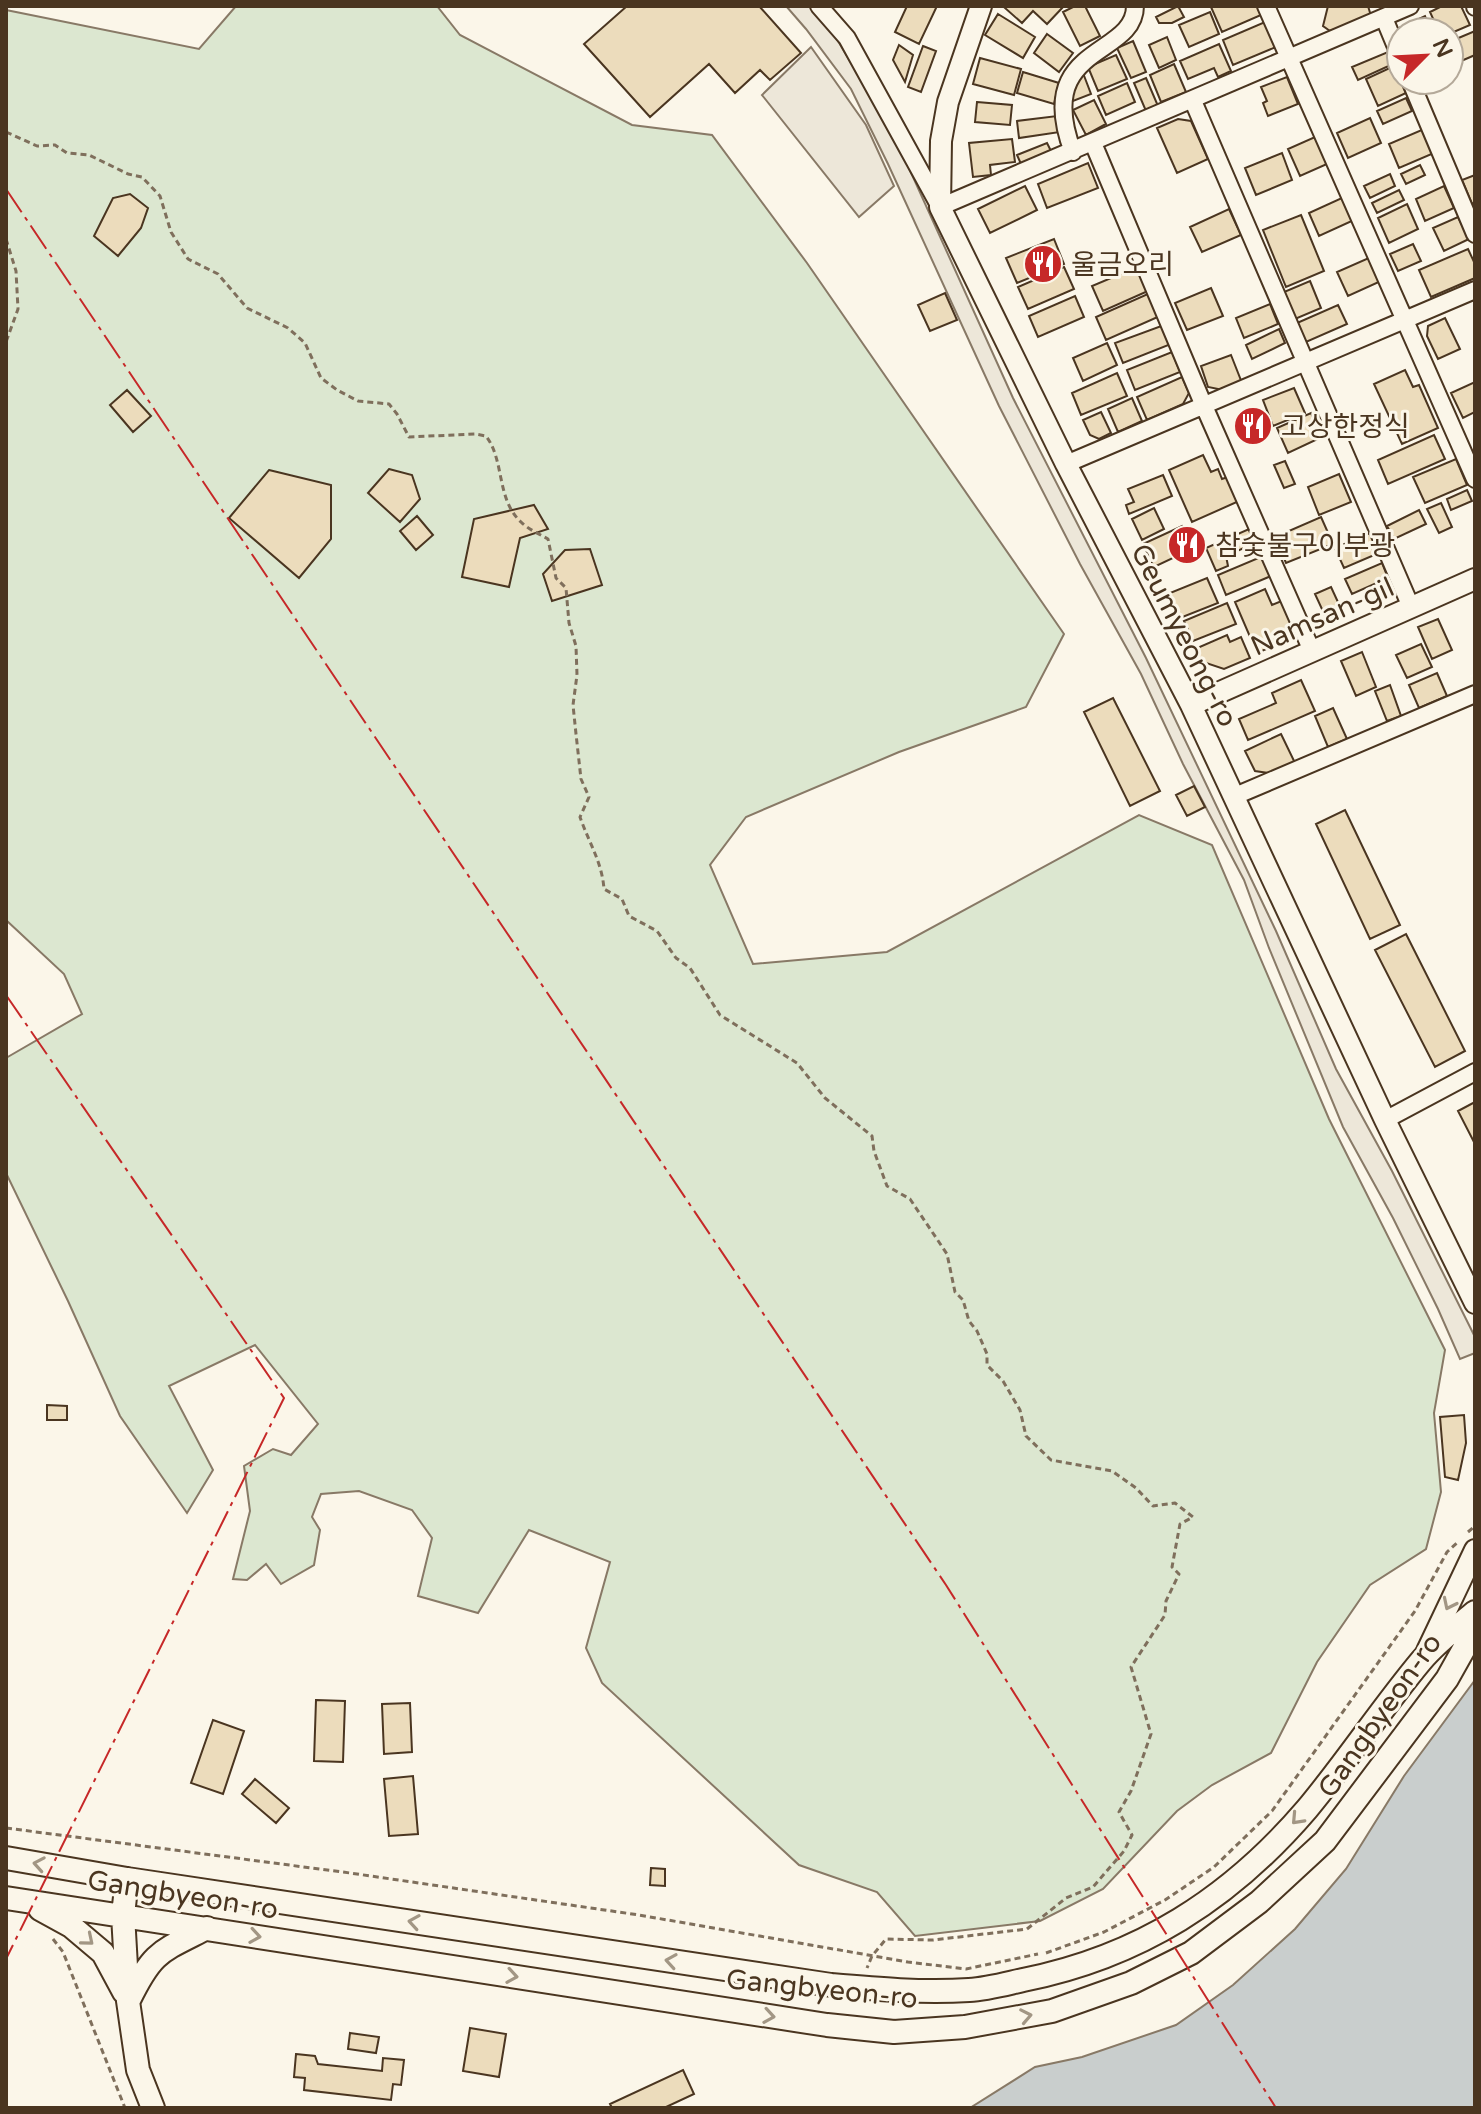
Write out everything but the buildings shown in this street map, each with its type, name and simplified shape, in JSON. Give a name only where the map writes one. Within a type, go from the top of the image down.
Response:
[{"type":"main road","name":"Gangbyeon-ro","points":[[6,1858],[127,1879],[859,1987],[905,1992],[973,1990],[1085,1965],[1132,1948],[1184,1919],[1246,1872],[1304,1812],[1423,1658],[1475,1612]]},
{"type":"main road","name":"Gangbyeon-ro","points":[[15,1900],[827,2025],[894,2032],[965,2027],[1052,2011],[1131,1983],[1191,1953],[1259,1902],[1325,1841],[1447,1679],[1475,1629]]},
{"type":"main road","points":[[127,1879],[123,1915],[128,2001],[138,2070],[153,2108]]},
{"type":"main road","points":[[15,1900],[71,1926],[103,1953],[128,2001]]},
{"type":"main road","points":[[128,2001],[144,1969],[159,1952],[207,1928]]},
{"type":"street","name":"Geumyeong-ro","points":[[819,6],[847,38],[940,207],[1066,464],[1191,705],[1385,1120],[1475,1303]]},
{"type":"street","points":[[981,6],[948,102],[941,141],[940,207],[1410,6]]},
{"type":"street","points":[[1073,152],[1065,132],[1063,105],[1069,79],[1080,64],[1123,33],[1135,12],[1135,6]]},
{"type":"street","points":[[1266,6],[1475,479]]},
{"type":"street","points":[[1417,96],[1475,234]]},
{"type":"street","points":[[1193,101],[1411,607]]},
{"type":"street","points":[[1093,143],[1312,651]]},
{"type":"street","points":[[1066,464],[1475,290]]},
{"type":"street","name":"Namsan-gil","points":[[1191,705],[1475,579]]},
{"type":"street","points":[[1235,796],[1475,694]]},
{"type":"street","points":[[1385,1120],[1475,1072]]},
{"type":"street","points":[[1423,1658],[1475,1550]]},
{"type":"path","points":[[6,132],[37,146],[55,145],[67,153],[89,155],[104,165],[142,177],[160,196],[171,232],[188,259],[218,274],[247,308],[288,328],[305,343],[321,378],[337,390],[358,401],[389,404],[409,437],[486,436],[494,447],[505,500],[520,522],[548,539],[556,578],[566,588],[569,623],[576,646],[577,675],[573,705],[576,734],[581,779],[589,797],[580,817],[589,845],[599,858],[604,889],[622,899],[629,916],[657,931],[676,958],[690,968],[720,1015],[797,1063],[825,1098],[872,1136],[887,1186],[910,1199],[947,1254],[955,1292],[963,1300],[969,1321],[977,1331],[987,1354],[987,1365],[1003,1381],[1020,1410],[1026,1436],[1051,1460],[1112,1471],[1136,1488],[1153,1506],[1175,1503],[1193,1517],[1180,1524],[1172,1567],[1179,1574],[1166,1601],[1165,1615],[1131,1667],[1151,1734],[1131,1791],[1119,1812],[1132,1835],[1124,1851],[1093,1887],[1066,1898],[1027,1929],[933,1940],[886,1939],[872,1956],[859,1987]]},
{"type":"path","points":[[6,239],[16,271],[18,309],[6,342]]},
{"type":"path","points":[[6,1828],[639,1915],[872,1956],[966,1969],[1047,1952],[1104,1932],[1165,1900],[1214,1867],[1272,1811],[1415,1611],[1447,1552],[1475,1526]]},
{"type":"path","points":[[48,1932],[63,1952],[125,2108]]},
{"type":"green space","points":[[236,6],[437,6],[460,35],[632,125],[712,135],[807,263],[1064,634],[1026,707],[899,752],[746,817],[710,865],[753,964],[887,952],[1139,815],[1212,845],[1329,1119],[1445,1350],[1434,1413],[1441,1492],[1426,1549],[1370,1585],[1317,1662],[1271,1753],[1212,1785],[1177,1811],[1103,1889],[1040,1921],[915,1936],[877,1892],[799,1865],[602,1683],[586,1648],[610,1562],[529,1530],[478,1613],[418,1596],[432,1538],[412,1510],[359,1491],[321,1494],[312,1517],[320,1530],[314,1565],[281,1584],[266,1564],[247,1580],[233,1579],[250,1511],[244,1466],[273,1449],[291,1455],[318,1424],[255,1345],[169,1386],[213,1470],[187,1513],[120,1416],[6,1173],[6,1058],[82,1014],[64,974],[6,920],[6,10],[199,49]]},
{"type":"shaded area","points":[[786,6],[810,6],[835,36],[894,135],[1013,398],[1146,658],[1276,931],[1336,1069],[1392,1171],[1475,1337],[1475,1353],[1460,1359],[1393,1218],[1343,1127],[1244,880],[1183,764],[1141,674],[1080,564],[999,406],[851,89]]},
{"type":"shaded area","points":[[811,47],[866,125],[894,186],[859,217],[762,95]]},
{"type":"shaded area","points":[[1475,1680],[1475,2108],[970,2108],[1035,2067],[1082,2057],[1176,2025],[1233,1985],[1295,1929],[1346,1869],[1404,1776]]},
{"type":"power","points":[[6,189],[946,1585],[1276,2108]]},
{"type":"power","points":[[6,995],[284,1398],[6,1959]]},
{"type":"place","name":"울금오리","points":[[1043,264]]},
{"type":"place","name":"고상한정식","points":[[1253,426]]},
{"type":"place","name":"참숯불구이부광","points":[[1187,545]]}]
